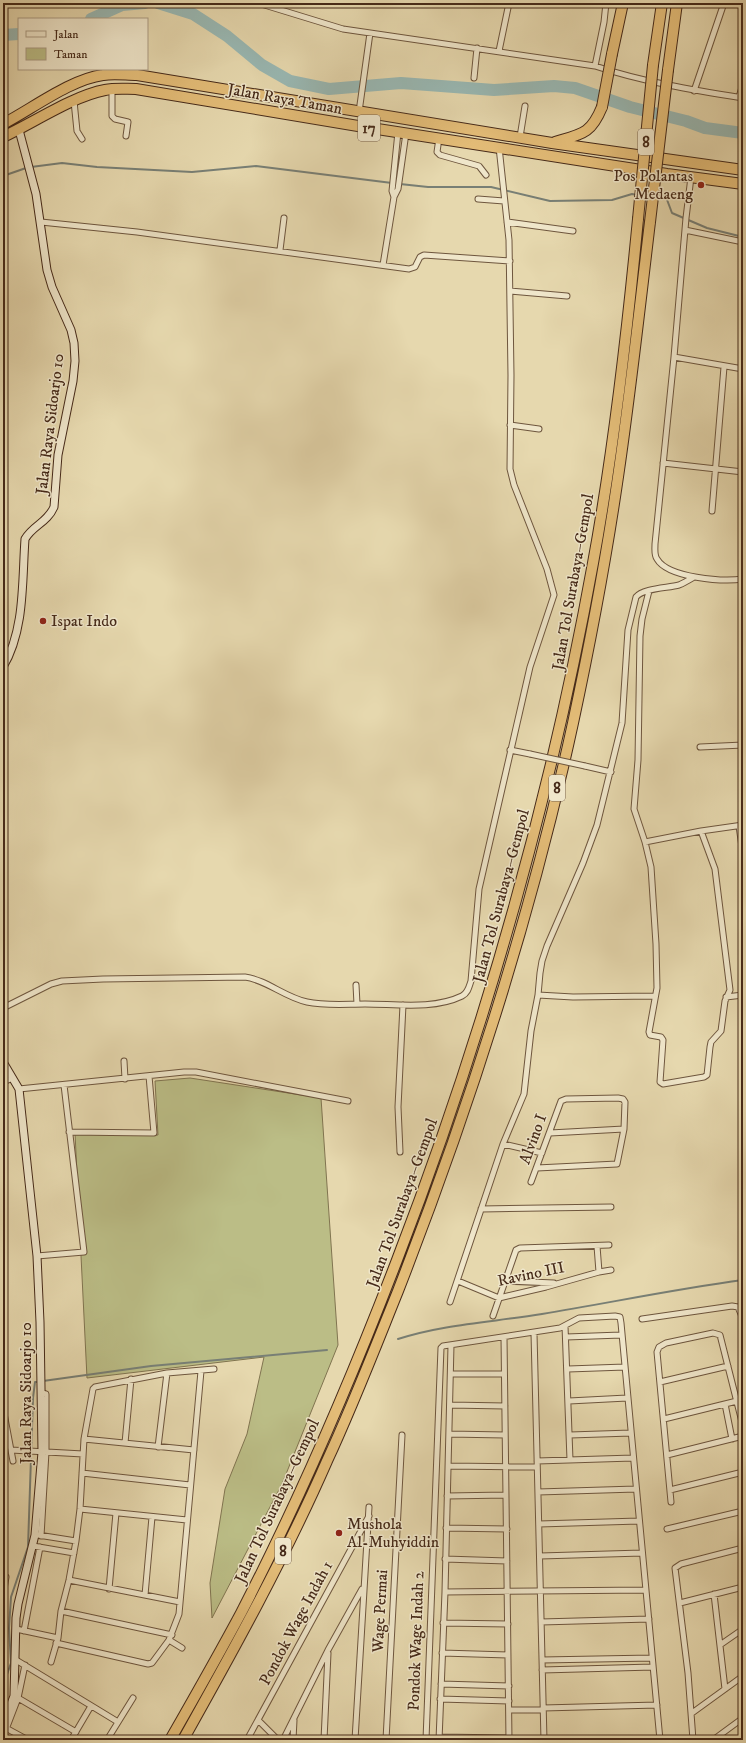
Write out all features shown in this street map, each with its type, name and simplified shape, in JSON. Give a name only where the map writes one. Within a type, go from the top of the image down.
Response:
[{"type":"highway","points":[[552,143],[590,129],[597,119],[602,107],[623,3]]},
{"type":"highway","points":[[658,32],[659,3]]},
{"type":"highway","name":"Jalan Tol Surabaya–Gempol","points":[[170,1740],[242,1611],[297,1498],[371,1329],[450,1116],[518,897],[546,786],[572,673],[591,576],[612,447],[627,333],[653,65],[662,3]]},
{"type":"highway","name":"Jalan Tol Surabaya–Gempol","points":[[184,1740],[253,1612],[326,1465],[354,1399],[428,1215],[470,1094],[508,972],[543,849],[572,724],[598,599],[619,473],[677,3]]},
{"type":"highway","name":"Jalan Raya Taman","points":[[3,124],[73,85],[104,75],[138,75],[360,108],[552,143],[709,166]]},
{"type":"highway","name":"Jalan Raya Taman","points":[[3,137],[74,101],[94,93],[112,89],[136,89],[402,133],[692,177],[741,181]]},
{"type":"highway","points":[[709,166],[741,181]]},
{"type":"highway","name":"17","points":[[709,166],[743,170]]},
{"type":"street","points":[[258,3],[343,29],[595,66],[625,76],[694,91],[741,97],[743,84]]},
{"type":"street","points":[[498,51],[509,3]]},
{"type":"street","points":[[595,66],[604,22],[606,3]]},
{"type":"street","points":[[694,91],[724,3]]},
{"type":"street","points":[[360,108],[370,33]]},
{"type":"street","points":[[474,78],[477,48]]},
{"type":"street","points":[[112,89],[112,116],[115,119],[128,122],[126,136]]},
{"type":"street","points":[[74,101],[77,131],[82,139]]},
{"type":"street","points":[[520,137],[525,106]]},
{"type":"street","name":"Jalan Raya Sidoarjo 10","points":[[3,667],[10,653],[19,616],[24,539],[29,532],[44,522],[54,507],[58,455],[73,381],[75,361],[71,330],[52,287],[47,270],[41,222],[31,173],[19,130]]},
{"type":"street","points":[[394,197],[392,188],[393,179],[402,133]]},
{"type":"street","points":[[383,265],[394,197],[400,180],[402,133]]},
{"type":"street","points":[[439,138],[437,152],[440,156],[479,166],[486,175]]},
{"type":"street","points":[[3,1008],[51,984],[62,981],[103,979],[245,977],[259,980],[284,994],[308,1002],[403,1006],[434,1004],[463,996],[468,991],[471,981],[479,889],[530,668],[554,595],[547,569],[511,477],[510,261],[498,147]]},
{"type":"street","points":[[692,177],[686,218],[674,357],[655,544],[656,558],[660,563],[669,569],[694,577],[721,581],[743,579]]},
{"type":"street","points":[[478,199],[504,198]]},
{"type":"street","points":[[280,250],[284,218]]},
{"type":"street","points":[[41,222],[280,250],[412,269],[415,267],[420,257],[424,255],[510,261]]},
{"type":"street","points":[[507,222],[573,231]]},
{"type":"street","points":[[685,228],[743,242]]},
{"type":"street","points":[[510,291],[567,296]]},
{"type":"street","points":[[674,357],[724,367],[743,369]]},
{"type":"street","points":[[712,511],[724,367]]},
{"type":"street","points":[[510,425],[539,429]]},
{"type":"street","points":[[663,463],[743,472]]},
{"type":"street","points":[[450,1302],[503,1144],[524,1094],[542,961],[586,857],[597,825],[611,772],[622,723],[626,650],[634,605],[638,594],[649,590],[680,585],[694,577]]},
{"type":"street","points":[[649,590],[642,619],[640,636],[638,760],[634,802],[636,817],[645,842],[651,867],[657,988],[654,996],[649,1033],[650,1035],[661,1037],[663,1040],[660,1082],[663,1084],[704,1077],[707,1075],[711,1042],[721,1031],[726,997],[730,990],[716,874],[701,831]]},
{"type":"street","points":[[700,747],[743,745]]},
{"type":"street","points":[[510,750],[611,772]]},
{"type":"street","points":[[645,842],[741,825],[743,854]]},
{"type":"street","points":[[356,985],[357,1004]]},
{"type":"street","points":[[726,997],[743,995]]},
{"type":"street","points":[[538,996],[654,996]]},
{"type":"street","points":[[400,1152],[398,1107],[403,1006]]},
{"type":"street","points":[[124,1061],[125,1079]]},
{"type":"street","name":"Jalan Raya Sidoarjo 10","points":[[3,1062],[19,1089],[38,1256],[42,1391],[37,1547],[18,1604],[14,1696],[4,1727]]},
{"type":"street","points":[[19,1089],[196,1072],[348,1101]]},
{"type":"street","points":[[69,1132],[154,1133],[149,1076]]},
{"type":"street","points":[[3,1082],[13,1078]]},
{"type":"street","points":[[38,1256],[84,1252],[64,1085]]},
{"type":"street","name":"Alvino I","points":[[531,1182],[550,1133],[559,1103],[566,1099],[621,1098],[625,1102],[624,1129]]},
{"type":"street","points":[[537,1168],[618,1164],[624,1129],[550,1133]]},
{"type":"street","points":[[503,1144],[542,1153]]},
{"type":"street","points":[[481,1209],[611,1207]]},
{"type":"street","points":[[493,1316],[515,1251],[518,1249],[609,1245]]},
{"type":"street","points":[[597,1246],[599,1272]]},
{"type":"street","name":"Ravino III","points":[[458,1281],[499,1298],[611,1270]]},
{"type":"street","points":[[505,1281],[558,1283]]},
{"type":"street","points":[[642,1319],[732,1306],[738,1307],[743,1319]]},
{"type":"street","points":[[504,1337],[509,1739],[439,1738],[445,1592],[446,1496],[451,1345],[504,1337],[534,1333],[565,1326],[579,1318],[618,1316],[620,1320],[625,1367],[660,1740]]},
{"type":"street","points":[[565,1326],[568,1368],[570,1460]]},
{"type":"street","points":[[534,1333],[544,1740]]},
{"type":"street","points":[[671,1502],[658,1349],[666,1343],[713,1333],[718,1334],[721,1337],[742,1416],[743,1426]]},
{"type":"street","points":[[566,1338],[621,1335]]},
{"type":"street","name":"Pondok Wage Indah 2","points":[[426,1740],[440,1350],[442,1347],[451,1345]]},
{"type":"street","points":[[660,1382],[728,1366]]},
{"type":"street","points":[[568,1368],[625,1367]]},
{"type":"street","points":[[51,1662],[57,1640],[61,1612],[69,1580],[76,1541],[80,1509],[84,1440],[94,1388],[131,1379],[167,1373],[214,1369]]},
{"type":"street","points":[[16,1629],[148,1664],[152,1663],[170,1637],[178,1620],[201,1370]]},
{"type":"street","points":[[158,1446],[167,1373]]},
{"type":"street","points":[[451,1374],[504,1374]]},
{"type":"street","points":[[125,1443],[131,1379]]},
{"type":"street","points":[[569,1401],[627,1398]]},
{"type":"street","points":[[664,1419],[737,1401]]},
{"type":"street","points":[[725,1404],[732,1439]]},
{"type":"street","points":[[450,1405],[505,1406]]},
{"type":"street","points":[[3,1408],[12,1461]]},
{"type":"street","points":[[570,1435],[631,1433]]},
{"type":"street","points":[[449,1434],[505,1435]]},
{"type":"street","name":"Wage Permai","points":[[386,1740],[402,1435]]},
{"type":"street","points":[[667,1455],[743,1436]]},
{"type":"street","points":[[84,1440],[194,1450]]},
{"type":"street","points":[[10,1450],[83,1454]]},
{"type":"street","points":[[448,1466],[506,1466],[570,1460],[633,1458]]},
{"type":"street","points":[[670,1490],[743,1472]]},
{"type":"street","points":[[82,1473],[190,1485]]},
{"type":"street","points":[[538,1492],[636,1489]]},
{"type":"street","points":[[446,1496],[506,1495]]},
{"type":"street","name":"Pondok Wage Indah 1","points":[[355,1740],[363,1586],[369,1508]]},
{"type":"street","points":[[80,1509],[187,1520]]},
{"type":"street","points":[[667,1528],[743,1511]]},
{"type":"street","points":[[109,1589],[116,1513]]},
{"type":"street","name":"Pondok Wage Indah 1","points":[[247,1740],[368,1516]]},
{"type":"street","points":[[145,1595],[152,1517]]},
{"type":"street","points":[[539,1524],[639,1521]]},
{"type":"street","points":[[446,1528],[507,1529]]},
{"type":"street","points":[[38,1535],[76,1541]]},
{"type":"street","points":[[24,1631],[37,1547],[74,1553]]},
{"type":"street","points":[[693,1740],[692,1713],[676,1566],[743,1548]]},
{"type":"street","points":[[540,1556],[642,1554]]},
{"type":"street","points":[[445,1559],[507,1561]]},
{"type":"street","points":[[3,1596],[6,1577]]},
{"type":"street","points":[[69,1580],[180,1602]]},
{"type":"street","name":"Pondok Wage Indah 1","points":[[258,1720],[279,1740],[294,1717],[363,1586]]},
{"type":"street","points":[[680,1603],[743,1587]]},
{"type":"street","points":[[445,1592],[646,1590]]},
{"type":"street","points":[[714,1594],[725,1689]]},
{"type":"street","points":[[61,1612],[170,1637],[182,1648]]},
{"type":"street","points":[[541,1622],[649,1619]]},
{"type":"street","points":[[443,1623],[508,1624]]},
{"type":"street","points":[[720,1645],[743,1628]]},
{"type":"street","name":"Pondok Wage Indah 1","points":[[324,1740],[328,1650]]},
{"type":"street","points":[[442,1654],[508,1655]]},
{"type":"street","points":[[542,1660],[652,1658]]},
{"type":"street","points":[[16,1660],[118,1722]]},
{"type":"street","points":[[3,1737],[4,1727],[18,1698],[25,1665]]},
{"type":"street","points":[[542,1670],[653,1667]]},
{"type":"street","points":[[692,1713],[743,1676]]},
{"type":"street","points":[[441,1684],[509,1686]]},
{"type":"street","points":[[18,1698],[76,1732]]},
{"type":"street","points":[[107,1740],[132,1698]]},
{"type":"street","points":[[440,1699],[509,1701]]},
{"type":"street","points":[[509,1710],[657,1705]]},
{"type":"street","points":[[71,1740],[91,1706]]},
{"type":"street","name":"Pondok Wage Indah 1","points":[[294,1717],[294,1740]]},
{"type":"street","points":[[713,1740],[743,1718]]},
{"type":"street","points":[[4,1727],[28,1740]]},
{"type":"green space","points":[[190,1078],[321,1098],[338,1345],[282,1484],[212,1618],[210,1583],[225,1489],[247,1434],[264,1357],[87,1378],[75,1133],[158,1135],[155,1081]]},
{"type":"waterway","points":[[93,18],[122,5],[145,3]]},
{"type":"waterway","points":[[158,3],[193,14],[227,36],[262,65],[290,81],[329,89],[401,83],[494,90],[554,86],[575,88],[630,107],[686,121],[705,128],[743,133]]},
{"type":"waterway","points":[[3,35],[18,34]]},
{"type":"waterway","points":[[31,167],[62,163],[97,167],[192,172],[256,166],[392,183]]},
{"type":"waterway","points":[[3,176],[26,168]]},
{"type":"waterway","points":[[400,184],[428,187],[491,187],[550,201],[612,200],[632,194],[637,195]]},
{"type":"waterway","points":[[656,196],[666,197],[672,213],[707,228],[743,237]]},
{"type":"waterway","points":[[398,1339],[433,1330],[542,1314],[743,1280]]},
{"type":"waterway","points":[[43,1381],[151,1366],[327,1350]]},
{"type":"waterway","points":[[3,1686],[11,1663],[9,1628],[11,1597],[28,1547],[33,1398],[35,1382],[39,1382]]},
{"type":"place","name":"Pos Polantas Medaeng","points":[[701,185]]},
{"type":"place","name":"Ispat Indo","points":[[43,621]]},
{"type":"place","name":"Mushola Al-Muhyiddin","points":[[339,1533]]}]
